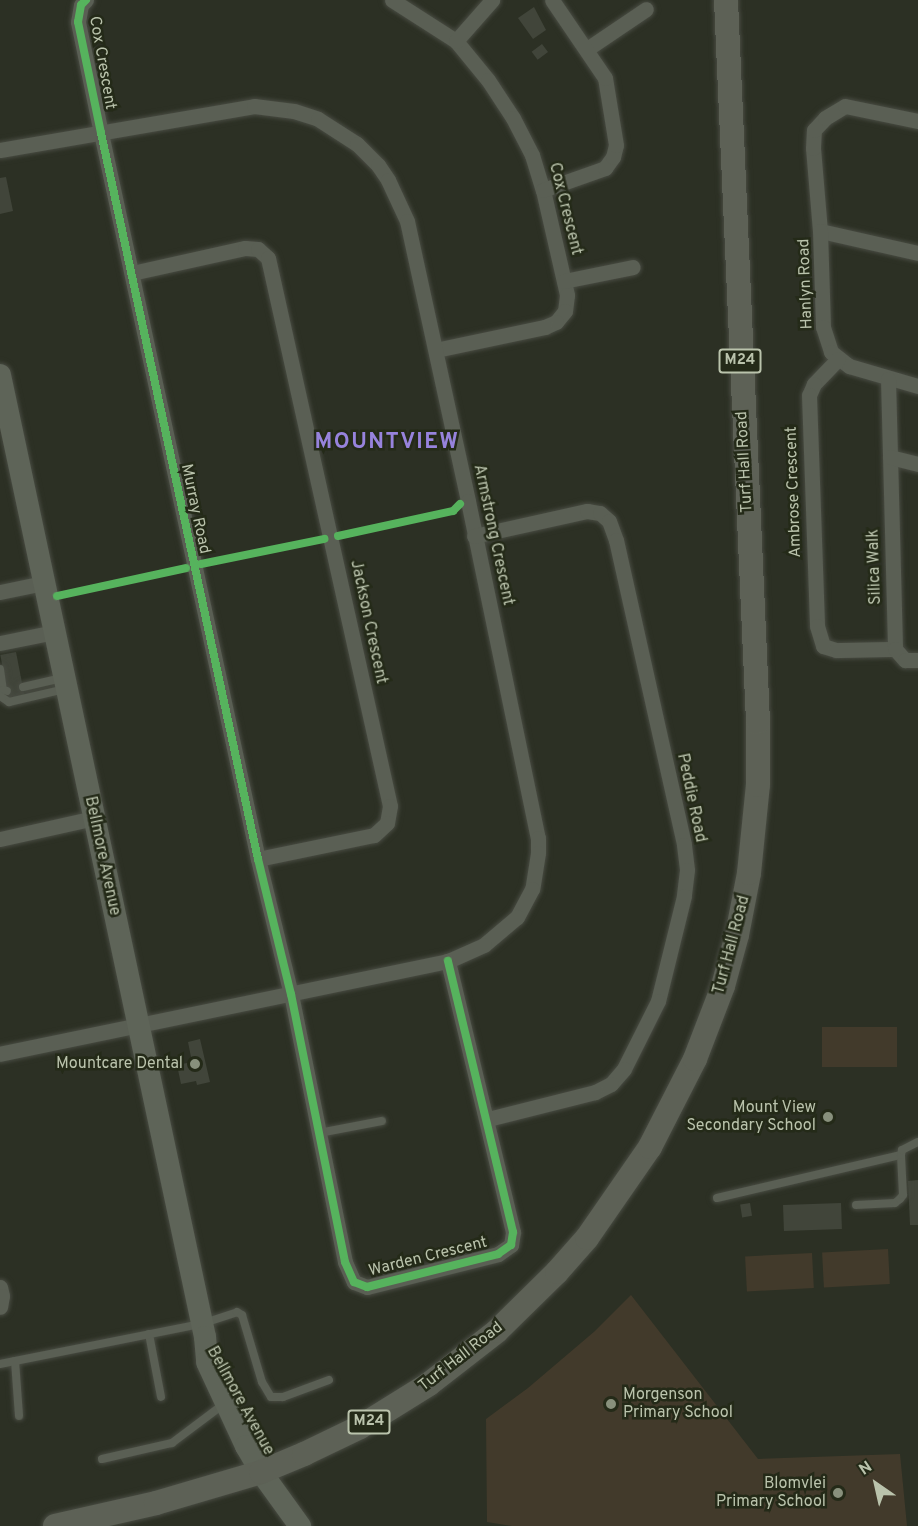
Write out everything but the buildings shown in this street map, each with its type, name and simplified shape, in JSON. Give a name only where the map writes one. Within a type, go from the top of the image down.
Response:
[{"type":"main road","name":"Turf Hall Road","points":[[55,1526],[156,1503],[268,1469],[304,1455],[360,1427],[429,1383],[497,1331],[557,1272],[613,1204],[651,1147],[695,1059],[723,986],[737,935],[749,873],[758,785],[758,722],[726,0]]},
{"type":"street","name":"Cox Crescent","points":[[86,0],[81,5],[78,22],[101,133]]},
{"type":"street","name":"Cox Crescent","points":[[392,0],[456,41],[488,80],[513,118],[532,155],[543,190],[564,281],[566,306],[556,322],[545,327],[436,350]]},
{"type":"street","points":[[456,41],[492,0]]},
{"type":"street","points":[[543,190],[602,170],[614,157],[616,145],[605,78],[552,0]]},
{"type":"street","points":[[587,49],[646,9]]},
{"type":"street","name":"Armstrong Crescent","points":[[0,150],[254,106],[294,111],[339,130],[378,165],[407,221],[436,350],[538,854],[532,889],[517,917],[484,945],[448,961],[0,1054]]},
{"type":"street","points":[[820,231],[813,148],[814,130],[825,118],[845,106],[918,121]]},
{"type":"street","name":"Murray Road","points":[[101,133],[258,859],[291,994]]},
{"type":"street","name":"Hanlyn Road","points":[[838,359],[831,352],[823,327],[820,231],[918,253]]},
{"type":"street","name":"Jackson Crescent","points":[[132,273],[245,248],[258,249],[268,258],[390,806],[387,823],[374,835],[258,859]]},
{"type":"street","points":[[564,281],[633,267]]},
{"type":"street","points":[[838,359],[849,366],[918,386]]},
{"type":"street","name":"Ambrose Crescent","points":[[838,359],[814,384],[809,395],[817,626],[823,646],[836,650],[895,649]]},
{"type":"street","name":"Bellmore Avenue","points":[[0,375],[7,444],[44,583],[66,683],[203,1330],[207,1362],[225,1404],[268,1469]]},
{"type":"street","name":"Silica Walk","points":[[888,379],[895,649]]},
{"type":"street","points":[[890,457],[918,464]]},
{"type":"street","name":"Peddie Road","points":[[474,536],[587,511],[600,513],[609,522],[621,563],[684,845],[687,870],[684,896],[658,1001],[624,1069],[610,1084],[596,1092],[488,1119]]},
{"type":"street","points":[[0,592],[44,583]]},
{"type":"street","points":[[0,643],[54,632]]},
{"type":"street","points":[[895,649],[905,660],[918,660]]},
{"type":"street","points":[[0,839],[94,818]]},
{"type":"street","name":"Warden Crescent","points":[[291,994],[345,1262],[354,1282],[367,1287],[498,1254],[511,1245],[513,1232],[488,1119],[448,961]]},
{"type":"street","points":[[0,1287],[2,1299],[0,1307]]},
{"type":"street","name":"Bellmore Avenue","points":[[203,1330],[268,1469]]},
{"type":"street","points":[[268,1469],[300,1526]]},
{"type":"street","points":[[268,1469],[317,1526]]},
{"type":"lane","points":[[0,669],[3,694],[9,702],[66,683]]},
{"type":"lane","points":[[22,687],[66,683]]},
{"type":"lane","points":[[319,1133],[382,1121]]},
{"type":"lane","points":[[856,1205],[895,1203],[900,1200],[903,1195],[902,1150],[918,1143]]},
{"type":"lane","points":[[717,1198],[901,1155]]},
{"type":"lane","points":[[0,1364],[149,1334],[203,1330],[237,1312],[241,1314],[262,1382],[271,1397],[283,1397],[329,1380]]},
{"type":"lane","points":[[149,1334],[161,1397]]},
{"type":"lane","points":[[15,1360],[19,1416]]},
{"type":"lane","points":[[102,1459],[172,1443],[225,1404]]},
{"type":"shaded area","points":[[822,1027],[897,1027],[897,1067],[822,1067]]},
{"type":"shaded area","points":[[888,1249],[890,1284],[824,1287],[822,1252]]},
{"type":"shaded area","points":[[812,1253],[814,1288],[747,1291],[745,1257]]},
{"type":"shaded area","name":"Morgenson Primary School","points":[[631,1295],[758,1459],[900,1454],[907,1526],[512,1526],[487,1522],[486,1419],[528,1388],[595,1331]]},
{"type":"cycle path","points":[[86,0],[81,5],[78,22],[258,859],[291,994],[345,1262],[354,1282],[367,1287],[498,1254],[511,1245],[513,1232],[448,961]]},
{"type":"cycle path","points":[[338,536],[453,511],[460,504]]},
{"type":"cycle path","points":[[201,564],[324,539]]},
{"type":"cycle path","points":[[57,596],[186,568]]},
{"type":"place","name":"Mountcare Dental","points":[[195,1064]]},
{"type":"place","name":"Mount View Secondary School","points":[[828,1117]]},
{"type":"place","name":"Morgenson Primary School","points":[[611,1404]]},
{"type":"place","name":"Blomvlei Primary School","points":[[838,1493]]},
{"type":"district","name":"MOUNTVIEW","points":[[387,443]]}]
